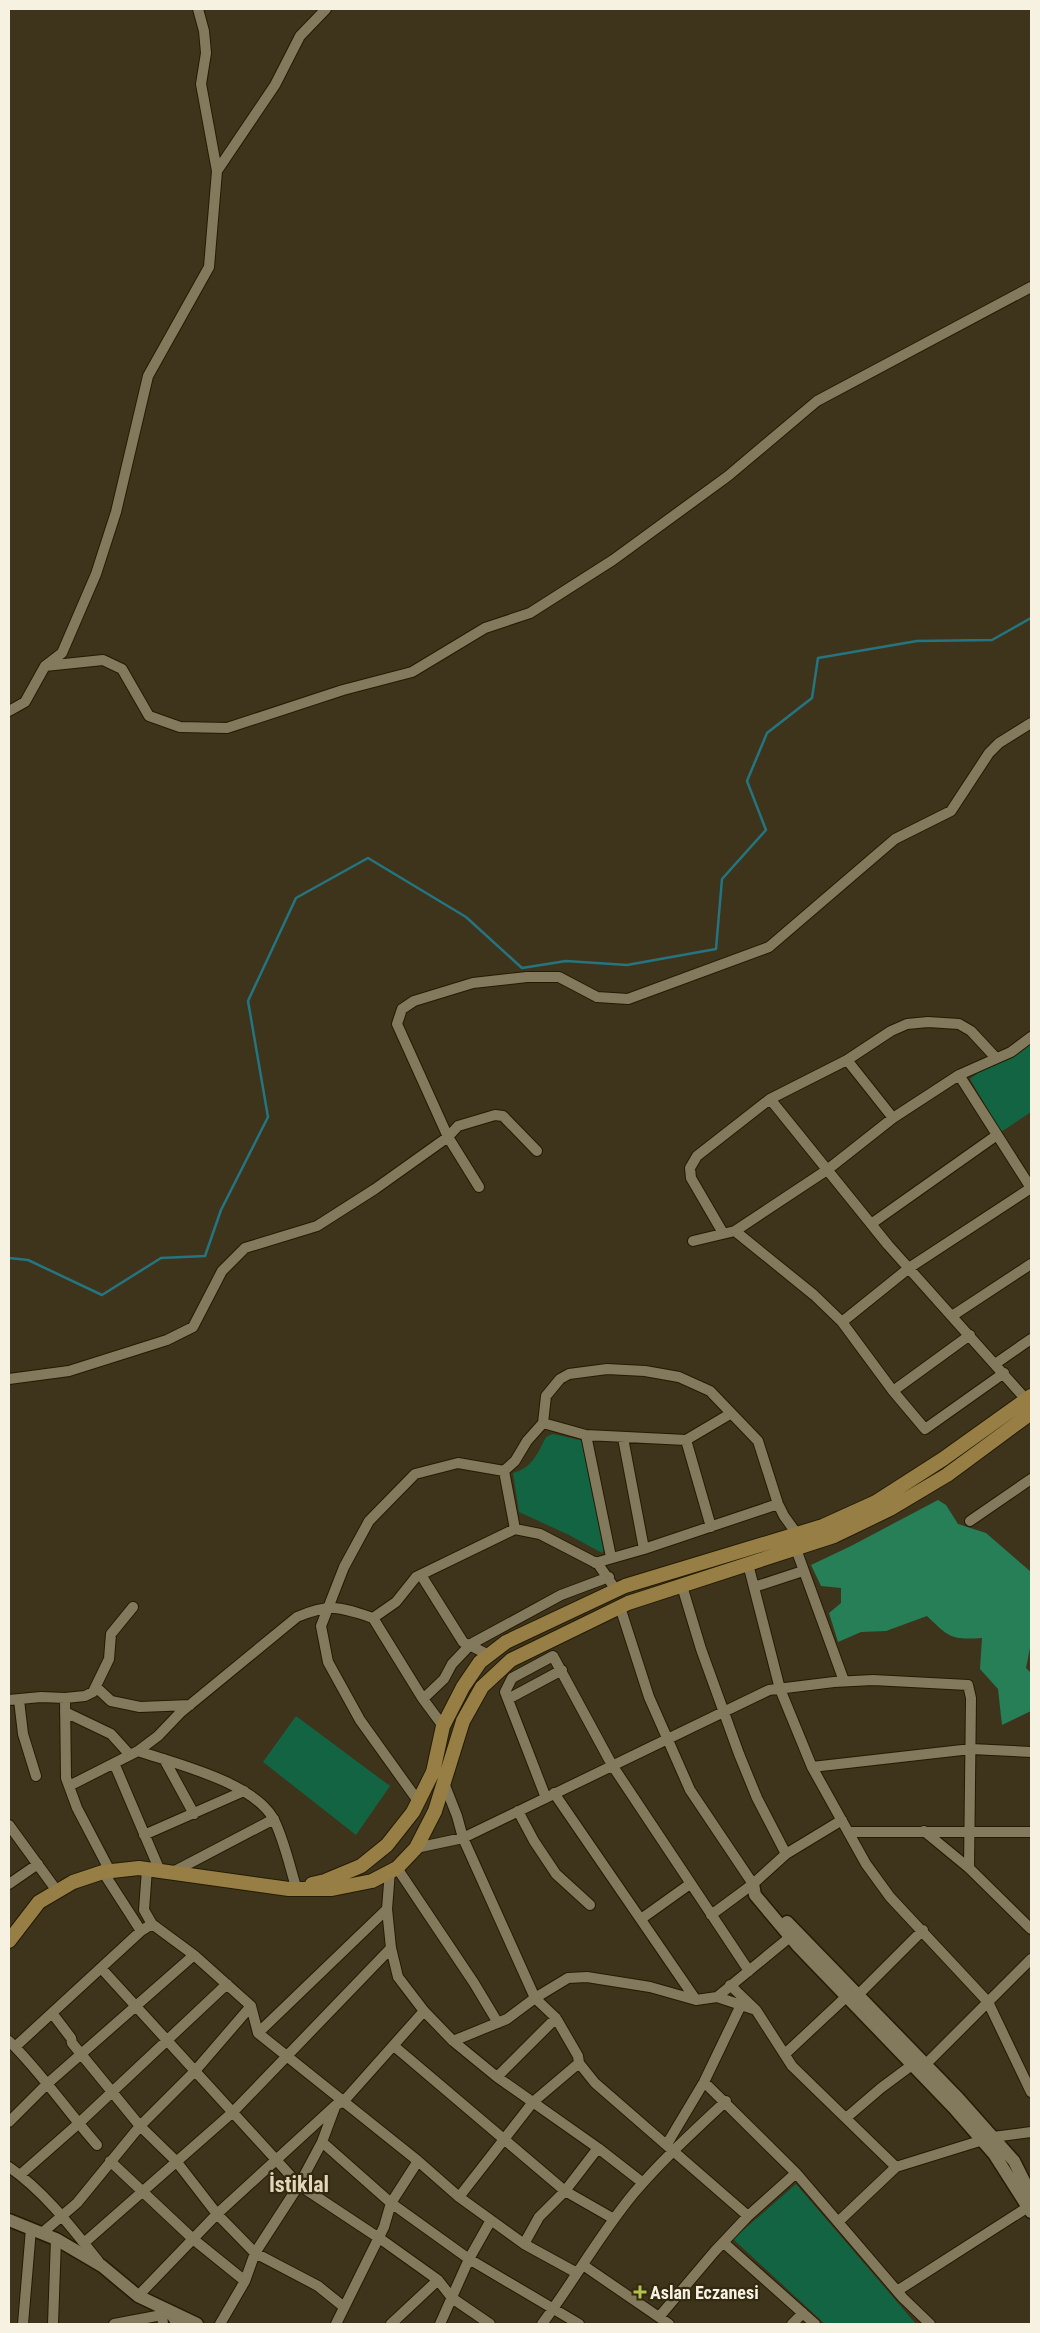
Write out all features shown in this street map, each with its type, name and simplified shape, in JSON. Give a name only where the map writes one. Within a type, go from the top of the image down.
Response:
[{"type":"main road","points":[[293,1888],[325,1881],[361,1866],[387,1845],[413,1812],[433,1772],[443,1726],[467,1681],[480,1662],[506,1642],[616,1590],[823,1526],[876,1502],[1030,1403]]},
{"type":"main road","points":[[9,1941],[39,1902],[73,1882],[106,1872],[139,1868],[293,1888],[332,1889],[372,1881],[393,1870],[416,1848],[435,1811],[463,1721],[482,1687],[511,1660],[620,1607],[834,1536],[890,1509],[947,1475],[1030,1403]]},
{"type":"street","points":[[9,711],[25,702],[45,666],[62,653],[96,574],[116,512],[148,376],[209,267],[217,171],[201,84],[206,53],[204,31],[198,9]]},
{"type":"street","points":[[217,171],[274,85],[300,36],[326,9]]},
{"type":"street","points":[[45,666],[103,660],[122,669],[149,716],[180,727],[227,728],[342,690],[412,672],[485,628],[530,613],[613,560],[728,476],[817,401],[1031,287]]},
{"type":"street","points":[[479,1187],[448,1137],[397,1024],[402,1009],[414,1001],[472,983],[527,977],[559,977],[597,997],[628,999],[770,947],[895,839],[951,811],[989,753],[1000,743],[1031,723]]},
{"type":"street","points":[[724,1234],[691,1178],[690,1168],[697,1156],[770,1099],[847,1060],[891,1031],[908,1024],[928,1022],[959,1024],[971,1031],[996,1058]]},
{"type":"street","points":[[693,1241],[735,1231],[827,1170],[893,1118],[959,1075],[1010,1052],[1031,1038]]},
{"type":"street","points":[[847,1060],[893,1118]]},
{"type":"street","points":[[842,1322],[909,1268],[1031,1188],[959,1075]]},
{"type":"street","points":[[770,1099],[871,1224],[1030,1403]]},
{"type":"street","points":[[9,1379],[69,1371],[167,1340],[193,1327],[222,1271],[245,1248],[317,1226],[375,1189],[448,1137],[458,1126],[495,1114],[503,1116],[537,1151]]},
{"type":"street","points":[[871,1224],[997,1135]]},
{"type":"street","points":[[735,1231],[814,1295],[842,1322],[893,1392],[925,1429],[1004,1373]]},
{"type":"street","points":[[952,1316],[1031,1264]]},
{"type":"street","points":[[893,1392],[970,1335]]},
{"type":"street","points":[[995,1364],[1031,1339]]},
{"type":"street","points":[[504,1471],[515,1461],[527,1441],[543,1423],[546,1396],[560,1379],[569,1374],[607,1369],[645,1371],[679,1377],[710,1391],[730,1414],[758,1441],[778,1504],[797,1534]]},
{"type":"street","points":[[543,1423],[586,1435],[686,1440],[730,1414]]},
{"type":"street","points":[[586,1435],[611,1557]]},
{"type":"street","points":[[623,1438],[644,1549]]},
{"type":"street","points":[[686,1440],[711,1527]]},
{"type":"street","points":[[418,1801],[360,1720],[328,1662],[321,1626],[344,1567],[369,1521],[415,1474],[458,1463],[504,1471]]},
{"type":"street","points":[[504,1471],[515,1529]]},
{"type":"street","points":[[970,1521],[1031,1479]]},
{"type":"street","points":[[595,1563],[644,1549],[778,1504]]},
{"type":"street","points":[[373,1618],[396,1602],[410,1581],[515,1529],[540,1534],[595,1563],[608,1577],[616,1590]]},
{"type":"street","points":[[796,1548],[844,1681]]},
{"type":"street","points":[[748,1564],[780,1689],[812,1767],[866,1864],[890,1897],[923,1930],[988,2002],[1031,2092]]},
{"type":"street","points":[[754,1587],[804,1571]]},
{"type":"street","points":[[421,1575],[463,1642],[471,1644],[489,1655]]},
{"type":"street","points":[[422,1699],[444,1679],[452,1664],[471,1644],[560,1595],[608,1577]]},
{"type":"street","points":[[682,1586],[701,1649],[757,1798],[786,1854]]},
{"type":"street","points":[[12,1700],[41,1696],[65,1698],[85,1696],[93,1692],[109,1660],[111,1634],[133,1607]]},
{"type":"street","points":[[69,1786],[134,1753],[158,1736],[190,1705],[297,1617],[317,1608],[328,1607],[346,1610],[373,1618],[422,1699],[443,1726]]},
{"type":"street","points":[[620,1607],[649,1697],[690,1790],[753,1884],[853,1995],[912,2065],[988,2139],[1014,2161],[1030,2205],[897,2291]]},
{"type":"street","points":[[696,2000],[641,1919],[550,1795],[505,1692],[512,1678],[553,1656],[612,1765],[749,1971]]},
{"type":"street","points":[[508,1699],[562,1670]]},
{"type":"street","points":[[416,1848],[463,1838],[769,1690],[844,1681],[891,1680],[968,1684],[971,1749],[969,1868]]},
{"type":"street","points":[[96,1687],[111,1701],[140,1707],[190,1705]]},
{"type":"street","points":[[9,1695],[36,1776]]},
{"type":"street","points":[[65,1698],[66,1778],[77,1808],[106,1872],[141,1931]]},
{"type":"street","points":[[65,1712],[111,1734],[134,1753],[164,1759],[208,1774],[244,1791],[264,1806],[274,1819],[293,1888]]},
{"type":"street","points":[[812,1767],[971,1749],[1031,1752]]},
{"type":"street","points":[[164,1759],[194,1814]]},
{"type":"street","points":[[114,1763],[159,1871],[144,1910],[152,1924],[194,1956],[251,2006],[258,2033],[276,2045],[340,2103],[418,2161],[459,2197],[524,2244],[580,2269],[669,2324]]},
{"type":"street","points":[[444,1783],[457,1816],[463,1838],[535,1998],[556,2018],[578,2056],[578,2063],[595,2083],[748,2216]]},
{"type":"street","points":[[144,1835],[244,1791]]},
{"type":"street","points":[[518,1811],[556,1874],[590,1905]]},
{"type":"street","points":[[159,1871],[274,1819]]},
{"type":"street","points":[[711,1915],[753,1884],[786,1854],[842,1820]]},
{"type":"street","points":[[9,1825],[57,1892]]},
{"type":"street","points":[[848,1832],[970,1830],[1031,1832]]},
{"type":"street","points":[[924,1831],[969,1868],[1031,1930]]},
{"type":"street","points":[[9,1884],[38,1864]]},
{"type":"street","points":[[393,1870],[474,1983],[498,2023]]},
{"type":"street","points":[[393,1870],[387,1909],[391,1948],[398,1977],[424,2011],[453,2040],[497,2078],[598,2148],[643,2183]]},
{"type":"street","points":[[641,1919],[690,1884]]},
{"type":"street","points":[[753,1884],[755,1895],[790,1936],[926,2064],[988,2139]]},
{"type":"street","points":[[258,2033],[387,1909]]},
{"type":"street","points":[[96,2145],[12,2044],[52,2013],[141,1931],[152,1924]]},
{"type":"street","points":[[785,2054],[853,1995],[923,1930]]},
{"type":"street","points":[[717,1997],[790,1936]]},
{"type":"street","points":[[84,2243],[233,2112],[391,1948]]},
{"type":"street","points":[[9,2122],[47,2084],[194,1956]]},
{"type":"street","points":[[926,2064],[1031,1959]]},
{"type":"street","points":[[101,1968],[299,2185],[378,2237],[438,2280],[452,2298],[490,2324]]},
{"type":"street","points":[[453,2040],[507,2019],[535,1998],[568,1978],[587,1977],[650,1987],[696,2000],[717,1997],[756,2010]]},
{"type":"street","points":[[20,2175],[78,2124],[227,1984]]},
{"type":"street","points":[[730,1985],[756,2010],[792,2066],[896,2167]]},
{"type":"street","points":[[37,2231],[62,2217],[77,2203],[140,2126],[195,2071],[251,2006]]},
{"type":"street","points":[[544,2324],[614,2219],[670,2147],[741,2006]]},
{"type":"street","points":[[138,2296],[217,2214],[275,2159],[340,2103],[424,2011]]},
{"type":"street","points":[[52,2013],[71,2038],[72,2043],[140,2126],[176,2161],[217,2214],[255,2253],[318,2286],[344,2307]]},
{"type":"street","points":[[497,2078],[556,2018]]},
{"type":"street","points":[[394,2046],[565,2191],[614,2219]]},
{"type":"street","points":[[459,2197],[533,2102],[578,2063]]},
{"type":"street","points":[[846,2118],[912,2065]]},
{"type":"street","points":[[704,2082],[726,2101],[796,2173],[897,2291],[930,2324]]},
{"type":"street","points":[[670,2147],[726,2101]]},
{"type":"street","points":[[220,2324],[245,2281],[255,2253],[299,2185],[340,2103]]},
{"type":"street","points":[[838,2222],[896,2167],[988,2139],[1031,2132]]},
{"type":"street","points":[[322,2142],[391,2203],[469,2259],[552,2311],[579,2324]]},
{"type":"street","points":[[524,2244],[539,2217],[565,2191],[598,2148]]},
{"type":"street","points":[[110,2161],[193,2239],[245,2281]]},
{"type":"street","points":[[336,2324],[384,2227],[391,2203],[418,2161]]},
{"type":"street","points":[[9,2167],[20,2175],[62,2217],[102,2266]]},
{"type":"street","points":[[659,2317],[715,2251],[748,2216],[796,2173]]},
{"type":"street","points":[[9,2220],[56,2239],[102,2266],[164,2317],[177,2324]]},
{"type":"street","points":[[440,2324],[469,2259],[491,2220]]},
{"type":"street","points":[[23,2324],[37,2231]]},
{"type":"street","points":[[53,2324],[56,2239]]},
{"type":"street","points":[[724,2243],[815,2324]]},
{"type":"street","points":[[392,2324],[438,2280]]},
{"type":"street","points":[[792,2324],[803,2313]]},
{"type":"street","points":[[114,2324],[164,2317],[197,2324]]},
{"type":"green space","points":[[1031,1032],[1031,1112],[1001,1132],[970,1079]]},
{"type":"green space","points":[[553,1434],[584,1441],[605,1548],[602,1553],[569,1535],[519,1512],[513,1473],[520,1471],[530,1464],[546,1437]]},
{"type":"green space","points":[[938,1500],[946,1505],[958,1524],[986,1533],[1031,1572],[1031,1643],[1026,1668],[1031,1673],[1031,1711],[1002,1725],[998,1689],[980,1669],[982,1638],[951,1636],[940,1629],[927,1616],[886,1631],[861,1632],[838,1642],[829,1613],[841,1603],[841,1588],[821,1586],[811,1565]]},
{"type":"green space","points":[[296,1716],[390,1786],[356,1835],[263,1762]]},
{"type":"green space","points":[[796,2184],[916,2324],[825,2324],[733,2239]]},
{"type":"waterway","points":[[9,1258],[28,1260],[102,1295],[161,1258],[205,1256],[221,1210],[268,1117],[248,1001],[296,898],[368,858],[466,917],[522,968],[566,961],[627,965],[716,949],[722,879],[766,830],[747,781],[767,733],[812,698],[818,658],[917,641],[992,640],[1031,618]]},
{"type":"place","name":"Aslan Eczanesi","points":[[640,2292]]},
{"type":"district","name":"İstiklal","points":[[299,2184]]}]
